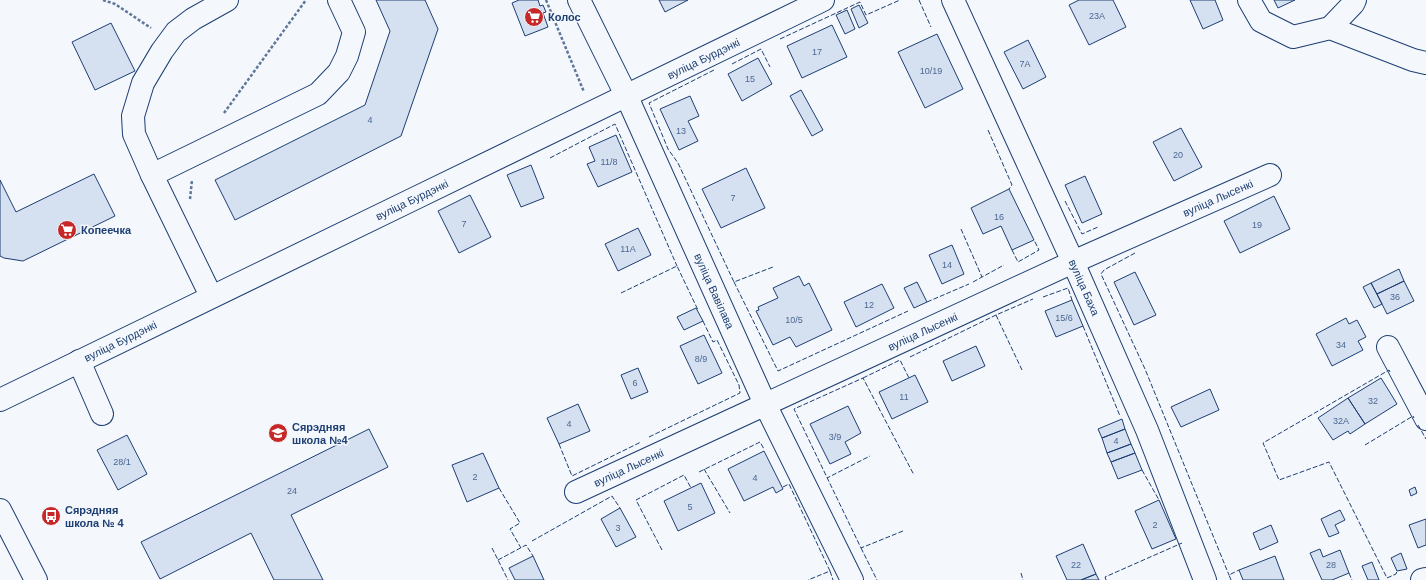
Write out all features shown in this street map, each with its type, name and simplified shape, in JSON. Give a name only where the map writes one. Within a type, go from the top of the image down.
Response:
[{"type":"street","points":[[211,296],[152,175],[134,134],[133,116],[143,83],[162,51],[176,32],[193,19],[227,0]]},
{"type":"street","points":[[152,175],[318,94],[339,72],[347,56],[354,32],[339,0]]},
{"type":"street","name":"вуліца Вавілава","points":[[579,0],[627,97],[765,404],[852,580]]},
{"type":"street","name":"вуліца Бурдэнкі","points":[[0,400],[211,296],[627,97],[823,0]]},
{"type":"street","name":"вуліца Баха","points":[[953,0],[1073,262],[1147,430],[1205,580]]},
{"type":"street","points":[[1249,0],[1261,21],[1293,36],[1330,28],[1426,64]]},
{"type":"street","points":[[1330,28],[1355,0]]},
{"type":"street","name":"вуліца Лысенкі","points":[[576,492],[1073,262],[1270,175]]},
{"type":"street","points":[[1388,346],[1426,419]]},
{"type":"street","points":[[79,361],[102,414]]},
{"type":"street","points":[[0,510],[36,580]]},
{"type":"street","points":[[1422,580],[1426,579]]},
{"type":"path","points":[[103,0],[115,4],[170,40]]},
{"type":"path","points":[[546,0],[593,113]]},
{"type":"building","points":[[376,0],[425,0],[438,29],[401,136],[235,220],[215,180],[365,105],[390,31]]},
{"type":"building","points":[[519,0],[538,0],[540,6],[543,5],[546,12],[543,13],[548,27],[525,36],[512,3]]},
{"type":"building","points":[[659,0],[688,0],[665,12]]},
{"type":"building","points":[[1079,0],[1113,0],[1126,27],[1089,45],[1069,5]]},
{"type":"building","points":[[1190,0],[1215,0],[1223,20],[1203,29]]},
{"type":"building","points":[[1274,0],[1295,0],[1278,8]]},
{"type":"building","points":[[859,5],[868,23],[859,28],[851,9]]},
{"type":"building","points":[[847,10],[855,29],[845,34],[836,15]]},
{"type":"building","points":[[111,23],[135,71],[95,90],[72,42]]},
{"type":"building","points":[[832,25],[847,57],[802,78],[787,46]]},
{"type":"building","points":[[937,34],[963,89],[925,108],[898,52]]},
{"type":"building","points":[[1028,40],[1046,77],[1023,89],[1004,52]]},
{"type":"building","points":[[758,58],[772,84],[742,101],[728,74]]},
{"type":"building","points":[[801,90],[823,130],[812,136],[790,96]]},
{"type":"building","points":[[690,96],[699,116],[688,121],[698,141],[679,150],[660,109]]},
{"type":"building","points":[[1181,128],[1202,167],[1174,181],[1153,142]]},
{"type":"building","points":[[616,135],[632,172],[598,187],[587,164],[595,161],[589,147]]},
{"type":"building","points":[[531,165],[544,198],[521,207],[507,175]]},
{"type":"building","points":[[746,168],[765,208],[721,228],[702,189]]},
{"type":"building","points":[[94,174],[115,216],[23,261],[0,256],[0,180],[16,212]]},
{"type":"building","points":[[1085,176],[1102,214],[1082,223],[1065,185]]},
{"type":"building","points":[[1009,189],[1034,240],[1012,250],[1001,226],[983,234],[971,208]]},
{"type":"building","points":[[470,195],[491,237],[459,253],[438,211]]},
{"type":"building","points":[[1274,196],[1290,229],[1240,253],[1224,221]]},
{"type":"building","points":[[638,228],[651,255],[618,271],[605,244]]},
{"type":"building","points":[[952,245],[964,274],[942,284],[929,255]]},
{"type":"building","points":[[1399,269],[1404,281],[1377,294],[1371,283]]},
{"type":"building","points":[[1135,272],[1156,315],[1134,325],[1114,282]]},
{"type":"building","points":[[799,276],[804,286],[809,283],[832,330],[796,347],[790,337],[773,345],[756,311],[759,310],[758,307],[778,298],[773,288]]},
{"type":"building","points":[[1404,281],[1414,301],[1387,314],[1377,294]]},
{"type":"building","points":[[917,282],[927,302],[914,308],[904,288]]},
{"type":"building","points":[[1371,283],[1382,304],[1374,308],[1363,287]]},
{"type":"building","points":[[882,284],[894,308],[856,327],[844,302]]},
{"type":"building","points":[[1072,300],[1083,326],[1056,337],[1045,311]]},
{"type":"building","points":[[696,308],[703,321],[684,330],[677,317]]},
{"type":"building","points":[[1346,318],[1349,324],[1357,320],[1366,337],[1358,341],[1363,350],[1332,366],[1316,334]]},
{"type":"building","points":[[704,335],[722,373],[698,384],[680,346]]},
{"type":"building","points":[[976,346],[985,366],[952,381],[943,361]]},
{"type":"building","points":[[638,368],[648,392],[631,399],[621,375]]},
{"type":"building","points":[[915,375],[928,402],[892,419],[879,392]]},
{"type":"building","points":[[1381,378],[1397,404],[1365,424],[1348,398]]},
{"type":"building","points":[[1210,389],[1219,410],[1181,427],[1171,407]]},
{"type":"building","points":[[1348,398],[1365,424],[1350,434],[1348,431],[1333,440],[1318,418]]},
{"type":"building","points":[[578,404],[590,431],[559,444],[547,418]]},
{"type":"building","points":[[848,406],[861,433],[845,442],[851,454],[830,464],[810,424]]},
{"type":"building","points":[[1122,419],[1125,429],[1102,438],[1098,429]]},
{"type":"building","points":[[369,429],[388,467],[291,515],[323,580],[274,580],[251,533],[160,579],[141,542]]},
{"type":"building","points":[[1125,429],[1131,444],[1107,453],[1102,438]]},
{"type":"building","points":[[127,435],[147,474],[118,490],[97,450]]},
{"type":"building","points":[[1131,444],[1135,453],[1111,462],[1107,453]]},
{"type":"building","points":[[764,451],[783,489],[776,493],[773,487],[744,501],[728,469]]},
{"type":"building","points":[[483,453],[499,488],[467,502],[452,465]]},
{"type":"building","points":[[1135,453],[1142,470],[1118,479],[1111,462]]},
{"type":"building","points":[[701,483],[715,513],[678,531],[664,501]]},
{"type":"building","points":[[1415,487],[1417,493],[1411,496],[1409,490]]},
{"type":"building","points":[[1159,500],[1176,539],[1152,549],[1135,511]]},
{"type":"building","points":[[620,508],[636,537],[616,547],[601,519]]},
{"type":"building","points":[[1340,510],[1345,520],[1335,525],[1339,533],[1329,537],[1321,519]]},
{"type":"building","points":[[1426,519],[1426,545],[1418,548],[1409,525]]},
{"type":"building","points":[[1271,525],[1278,542],[1260,550],[1253,533]]},
{"type":"building","points":[[1083,544],[1096,574],[1081,580],[1067,580],[1056,556]]},
{"type":"building","points":[[1320,549],[1323,557],[1340,550],[1349,573],[1332,580],[1322,580],[1310,553]]},
{"type":"building","points":[[1401,553],[1407,569],[1397,571],[1391,558]]},
{"type":"building","points":[[533,556],[544,580],[515,580],[509,568]]},
{"type":"building","points":[[1275,556],[1284,580],[1243,580],[1239,570]]},
{"type":"building","points":[[1372,562],[1379,580],[1368,580],[1362,566]]},
{"type":"building","points":[[1096,574],[1099,580],[1081,580]]},
{"type":"fence","points":[[780,39],[860,2],[866,15],[900,0]]},
{"type":"fence","points":[[919,0],[931,27]]},
{"type":"fence","points":[[732,64],[761,49],[770,67]]},
{"type":"fence","points":[[714,70],[649,103],[668,149],[678,163],[734,282],[773,267]]},
{"type":"fence","points":[[550,158],[615,124],[677,266]]},
{"type":"fence","points":[[988,130],[1012,185],[1009,189]]},
{"type":"fence","points":[[1065,201],[1082,234],[1098,227]]},
{"type":"fence","points":[[961,229],[982,277]]},
{"type":"fence","points":[[1012,250],[1018,262],[1039,250],[1034,240]]},
{"type":"fence","points":[[1135,253],[1104,270],[1101,274],[1145,369],[1229,575]]},
{"type":"fence","points":[[973,282],[1004,265]]},
{"type":"fence","points":[[621,293],[677,266],[698,310]]},
{"type":"fence","points":[[734,282],[778,371],[908,311]]},
{"type":"fence","points":[[927,302],[969,284]]},
{"type":"fence","points":[[1043,297],[1068,288],[1072,300]]},
{"type":"fence","points":[[910,357],[996,315],[1033,299]]},
{"type":"fence","points":[[996,315],[1022,370]]},
{"type":"fence","points":[[649,437],[740,393],[739,385],[717,340],[713,342],[702,319]]},
{"type":"fence","points":[[1083,326],[1120,416]]},
{"type":"fence","points":[[863,378],[900,360],[909,378]]},
{"type":"fence","points":[[1390,372],[1389,370],[1263,443],[1279,480],[1329,462],[1387,578],[1396,574],[1397,571]]},
{"type":"fence","points":[[903,531],[861,548],[794,409],[863,378],[914,475]]},
{"type":"fence","points":[[1365,445],[1413,416],[1414,418]]},
{"type":"fence","points":[[1418,425],[1426,439]]},
{"type":"fence","points":[[559,444],[572,476],[641,442]]},
{"type":"fence","points":[[699,472],[760,442],[764,449]]},
{"type":"fence","points":[[828,479],[827,478],[870,456]]},
{"type":"fence","points":[[704,469],[730,513]]},
{"type":"fence","points":[[1142,470],[1159,500]]},
{"type":"fence","points":[[662,550],[636,500],[684,475],[691,488]]},
{"type":"fence","points":[[783,487],[789,484],[830,571],[808,580]]},
{"type":"fence","points":[[499,488],[520,523],[510,529],[521,548]]},
{"type":"fence","points":[[532,541],[612,496],[620,508]]},
{"type":"fence","points":[[1106,580],[1105,577],[1182,543]]},
{"type":"fence","points":[[498,560],[526,545],[533,556]]},
{"type":"fence","points":[[492,548],[508,580]]},
{"type":"fence","points":[[861,548],[877,580]]},
{"type":"fence","points":[[1231,580],[1229,575],[1239,570]]},
{"type":"fence","points":[[830,571],[833,580]]},
{"type":"fence","points":[[1021,573],[1023,580]]},
{"type":"fence","points":[[1349,573],[1352,580]]},
{"type":"place","name":"Колос","points":[[534,17]]},
{"type":"place","name":"Копеечка","points":[[67,230]]},
{"type":"place","name":"Сярэдняя школа №4","points":[[278,433]]},
{"type":"place","name":"Сярэдняя школа № 4","points":[[51,516]]}]
